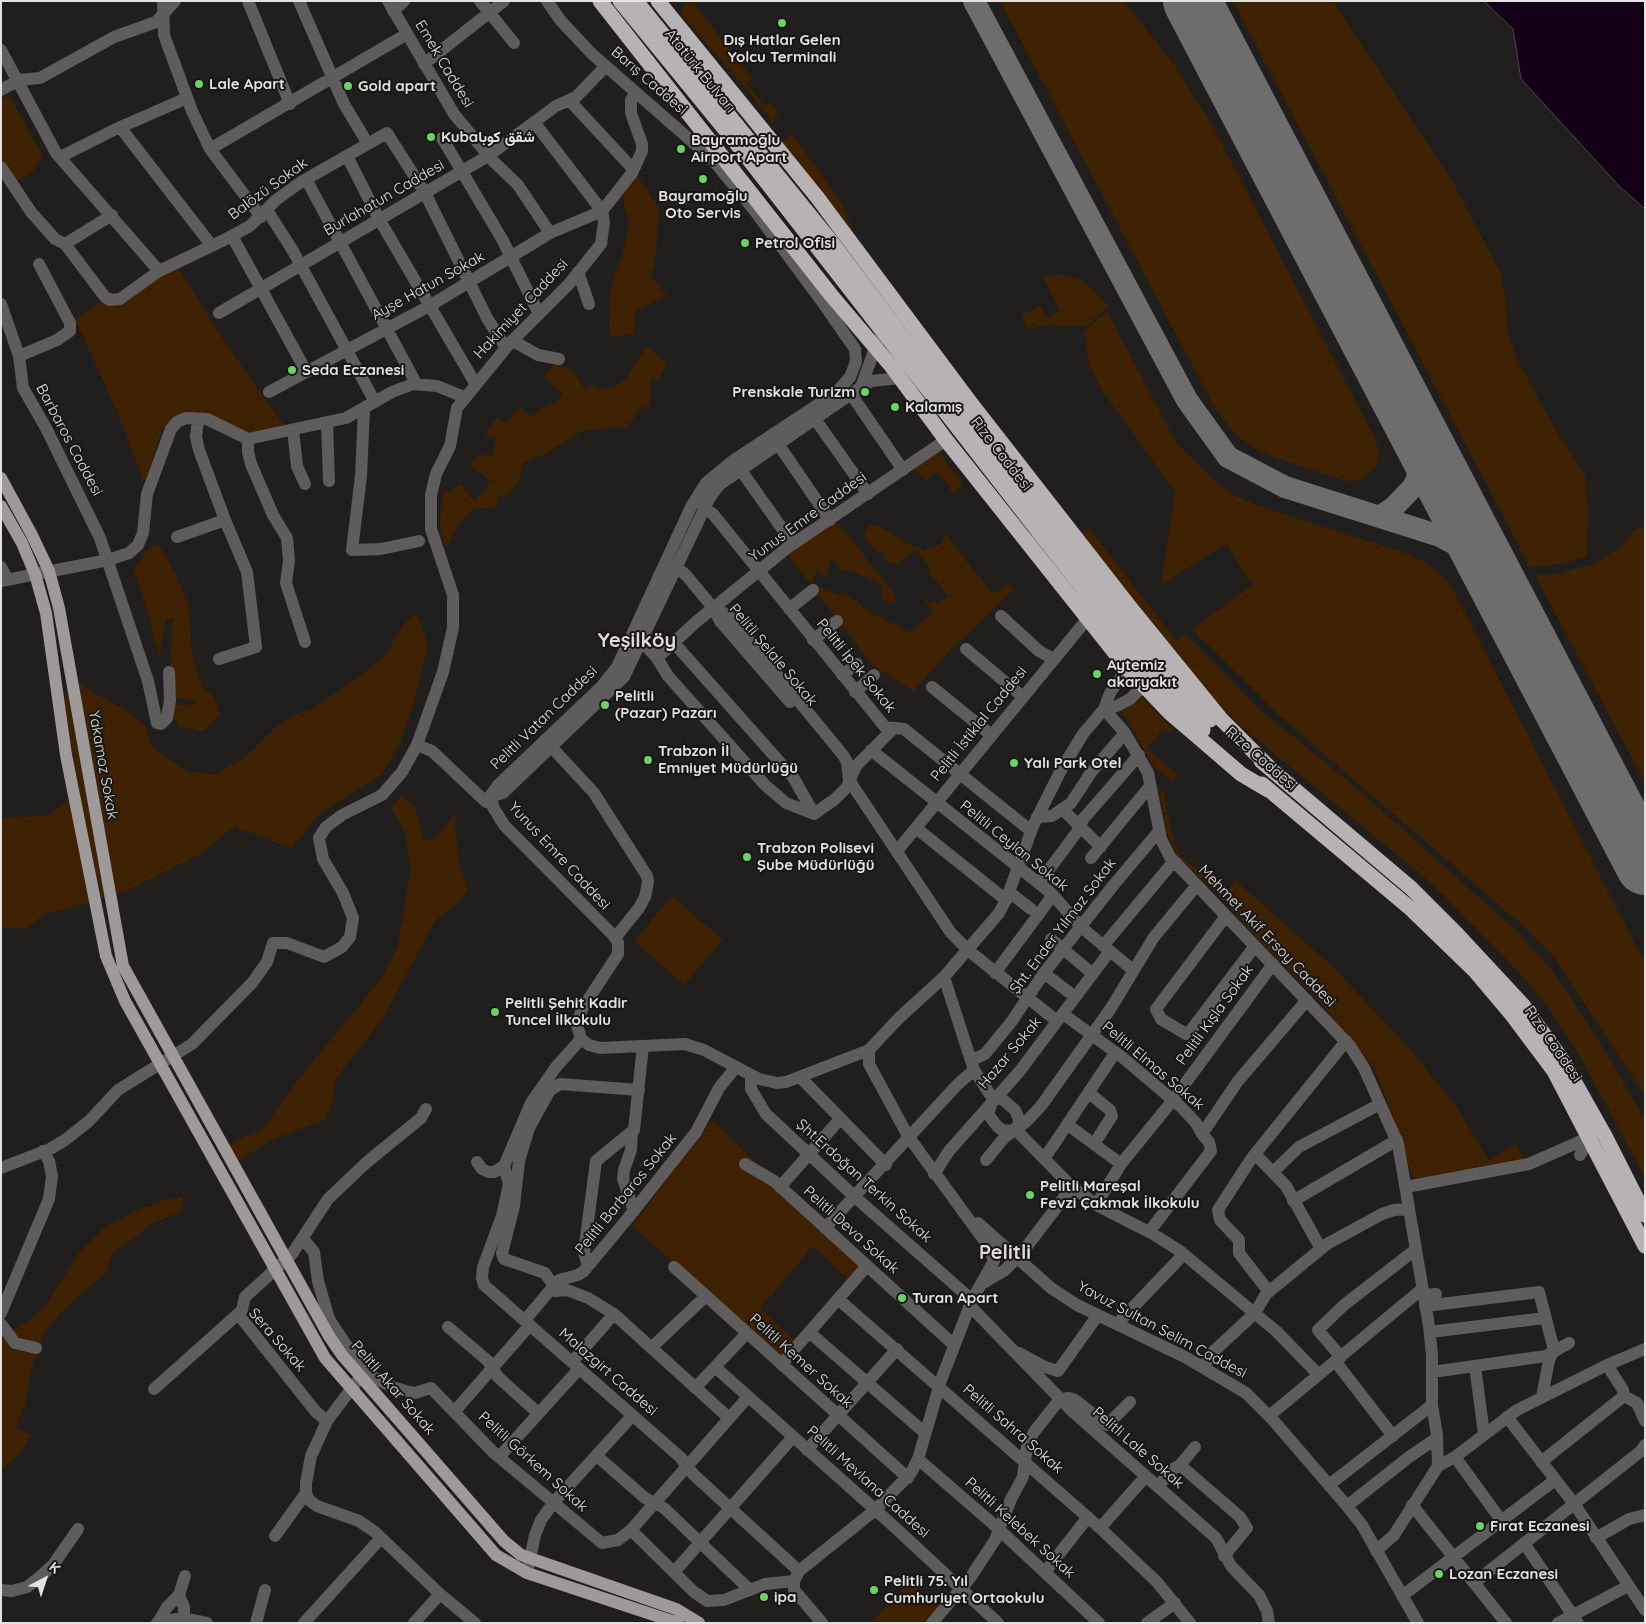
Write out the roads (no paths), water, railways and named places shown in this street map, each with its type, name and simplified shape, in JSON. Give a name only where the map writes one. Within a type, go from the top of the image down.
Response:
[{"type":"highway","points":[[600,1],[831,301],[876,347],[946,440],[1127,668],[1170,713],[1240,774],[1268,790]]},
{"type":"highway","name":"Atatürk Bulvarı","points":[[620,1],[854,287]]},
{"type":"highway","name":"Atatürk Bulvarı","points":[[636,1],[854,287]]},
{"type":"highway","points":[[658,1],[817,197],[970,402],[1130,607],[1221,719],[1269,767]]},
{"type":"highway","name":"Rize Caddesi","points":[[854,287],[1044,526],[1187,696],[1243,748],[1269,767],[1411,888],[1458,934],[1523,1005],[1561,1058],[1606,1136],[1645,1215]]},
{"type":"highway","points":[[862,331],[872,331],[882,327]]},
{"type":"highway","name":"Rize Caddesi","points":[[1044,526],[1153,677],[1229,757],[1410,909],[1474,970],[1512,1014],[1554,1071],[1645,1246]]},
{"type":"main road","name":"Yakamoz Sokak","points":[[1,478],[49,571],[59,608],[123,966],[173,1057]]},
{"type":"main road","points":[[1,506],[22,543],[36,574],[46,613],[66,755],[106,956],[125,1001],[161,1064]]},
{"type":"main road","name":"Pelitli Akar Sokak","points":[[173,1057],[329,1336],[504,1541],[521,1555],[676,1609],[699,1623]]},
{"type":"main road","name":"Pelitli Akar Sokak","points":[[161,1064],[326,1358],[496,1555],[527,1573],[669,1621]]},
{"type":"street","points":[[1,90],[19,80],[40,78],[114,37],[156,22],[164,7],[175,1]]},
{"type":"street","points":[[248,1],[290,104]]},
{"type":"street","points":[[299,1],[333,79],[368,144]]},
{"type":"street","points":[[391,6],[404,1]]},
{"type":"street","points":[[480,1],[514,43]]},
{"type":"street","points":[[424,64],[504,1]]},
{"type":"street","name":"Barış Caddesi","points":[[547,1],[571,32],[606,66],[712,159],[831,301]]},
{"type":"street","name":"Emek Caddesi","points":[[391,6],[454,114],[488,156],[518,185],[550,233]]},
{"type":"street","points":[[164,7],[164,35],[187,98],[210,149],[264,213],[300,264],[375,402]]},
{"type":"street","points":[[210,149],[333,79],[407,34]]},
{"type":"street","points":[[1,50],[19,80],[52,146],[159,271]]},
{"type":"street","name":"Burlahatun Caddesi","points":[[219,313],[488,156],[556,106],[583,91],[606,66]]},
{"type":"street","points":[[534,122],[602,211],[634,169],[642,151],[642,144],[631,113],[631,100],[636,93]]},
{"type":"street","points":[[60,157],[120,127],[187,98]]},
{"type":"street","points":[[569,100],[634,169]]},
{"type":"street","points":[[120,127],[212,246]]},
{"type":"street","name":"Balözü Sokak","points":[[65,244],[105,297],[110,300],[120,299],[159,271],[232,236],[264,213],[276,200],[306,179],[387,133],[425,193]]},
{"type":"street","points":[[442,138],[511,257],[539,314]]},
{"type":"street","points":[[347,156],[380,219],[476,383]]},
{"type":"street","points":[[1,167],[31,212],[55,239],[65,244],[112,216]]},
{"type":"street","points":[[306,179],[416,383]]},
{"type":"street","points":[[425,193],[487,318],[509,344],[538,355],[559,359]]},
{"type":"street","name":"Ayşe Hatun Sokak","points":[[270,392],[430,305],[550,233],[602,211]]},
{"type":"street","name":"Hakimiyet Caddesi","points":[[417,745],[445,664],[453,628],[453,595],[431,529],[432,484],[450,446],[457,408],[464,397],[509,344],[578,272],[601,244],[604,222],[602,211]]},
{"type":"street","points":[[232,236],[306,372]]},
{"type":"street","points":[[865,260],[854,287],[831,301],[855,350],[854,369],[850,377],[837,392],[734,460],[706,483],[691,506],[637,637],[624,677],[548,743],[594,793],[647,876],[648,882],[645,897],[639,908],[615,938],[618,954],[582,1009],[577,1025],[581,1039],[594,1048],[694,1046],[752,1075],[777,1083],[800,1077],[869,1050],[894,1023],[969,951],[999,913],[1037,817],[1071,752],[1104,710],[1110,693],[1127,668]]},
{"type":"street","points":[[19,356],[57,340],[70,331],[70,322],[39,264]]},
{"type":"street","points":[[578,272],[590,304]]},
{"type":"street","points":[[856,390],[876,347],[891,295]]},
{"type":"street","name":"Barbaros Caddesi","points":[[1,304],[19,356],[23,388],[88,510],[108,560],[148,681],[157,723],[161,724],[167,718],[170,700],[169,672]]},
{"type":"street","points":[[637,637],[676,567],[704,508],[718,485],[856,390],[877,379],[900,378]]},
{"type":"street","points":[[1,567],[5,581],[108,560],[122,556],[138,545],[143,533],[146,494],[171,428],[177,422],[186,418],[207,419],[248,439],[346,418],[392,392],[416,383],[437,386],[464,397]]},
{"type":"street","points":[[856,390],[903,470]]},
{"type":"street","points":[[364,408],[360,476],[352,550],[381,549],[419,541]]},
{"type":"street","points":[[198,419],[196,428],[197,444],[225,520],[247,572],[256,647],[219,659]]},
{"type":"street","points":[[815,419],[868,494]]},
{"type":"street","points":[[327,422],[328,481]]},
{"type":"street","points":[[293,430],[297,466],[305,484]]},
{"type":"street","points":[[248,439],[248,452],[251,464],[273,515],[288,538],[289,561],[286,583],[305,642]]},
{"type":"street","name":"Yunus Emre Caddesi","points":[[657,658],[793,544],[946,440]]},
{"type":"street","points":[[778,444],[830,520]]},
{"type":"street","points":[[740,469],[793,544]]},
{"type":"street","name":"Pelitli İpek Sokak","points":[[704,508],[713,514],[885,727],[904,729],[1031,831]]},
{"type":"street","points":[[177,537],[225,520]]},
{"type":"street","name":"Pelitli Şelale Sokak","points":[[676,567],[686,574],[714,609],[720,621],[848,777],[951,933],[969,951],[1027,998]]},
{"type":"street","points":[[789,609],[813,590]]},
{"type":"street","points":[[1001,616],[1039,651],[1054,659]]},
{"type":"street","name":"Pelitli İstiklal Caddesi","points":[[897,851],[1088,618]]},
{"type":"street","points":[[813,640],[837,621]]},
{"type":"street","points":[[637,637],[657,658],[668,676],[772,791],[786,803],[814,814]]},
{"type":"street","points":[[674,643],[793,777],[814,814]]},
{"type":"street","points":[[966,649],[1023,697]]},
{"type":"street","points":[[842,675],[857,664]]},
{"type":"street","points":[[855,692],[874,675]]},
{"type":"street","points":[[1104,710],[1130,699],[1143,686]]},
{"type":"street","points":[[932,687],[992,735]]},
{"type":"street","name":"Mehmet Akif Ersoy Caddesi","points":[[1104,710],[1126,733],[1148,773],[1159,831],[1164,846],[1174,861],[1346,1041],[1358,1057],[1397,1140],[1430,1332],[1432,1405],[1437,1438],[1438,1466]]},
{"type":"street","points":[[814,814],[835,799],[847,787],[848,777],[856,766],[894,728]]},
{"type":"street","points":[[1037,817],[1052,816],[1071,803],[1092,772],[1126,733]]},
{"type":"street","name":"Pelitli Vatan Caddesi","points":[[492,796],[498,785],[548,743]]},
{"type":"street","points":[[1,1168],[65,1140],[89,1121],[118,1090],[192,1044],[252,983],[267,962],[272,943],[287,943],[324,957],[342,947],[350,937],[353,918],[343,893],[323,859],[319,838],[326,827],[342,816],[382,795],[402,772],[417,745],[432,751],[486,802],[492,796]]},
{"type":"street","name":"Pelitli Ceylan Sokak","points":[[871,750],[1039,883],[1053,895],[1081,927],[1133,970]]},
{"type":"street","points":[[1039,883],[1084,818],[1139,756]]},
{"type":"street","points":[[1092,858],[1150,786]]},
{"type":"street","name":"Yunus Emre Caddesi","points":[[492,796],[492,807],[504,825],[615,938]]},
{"type":"street","points":[[1063,810],[1101,847]]},
{"type":"street","points":[[916,828],[1007,896],[1031,909]]},
{"type":"street","name":"Şht. Ender Yılmaz Sokak","points":[[826,1228],[910,1139],[958,1085],[973,1065],[986,1054],[1012,1022],[1044,973],[1159,831]]},
{"type":"street","name":"Hazar Sokak","points":[[934,1174],[949,1151],[993,1099],[1001,1094],[1060,1018],[1093,974],[1106,949],[1174,861]]},
{"type":"street","points":[[986,1160],[1004,1138],[1041,1106],[1091,1036],[1154,937],[1196,885]]},
{"type":"street","points":[[995,973],[1053,895]]},
{"type":"street","points":[[1226,916],[1156,1009],[1161,1019],[1186,1034],[1192,1029],[1255,946]]},
{"type":"street","points":[[1051,939],[1093,974]]},
{"type":"street","name":"Pelitli Kışla Sokak","points":[[1096,1205],[1121,1164],[1173,1100],[1273,964]]},
{"type":"street","points":[[1044,973],[1075,997]]},
{"type":"street","points":[[944,977],[973,1065],[993,1099]]},
{"type":"street","name":"Pelitli Elmas Sokak","points":[[1027,998],[1116,1053],[1173,1100],[1192,1118],[1202,1134],[1238,1081],[1307,1000]]},
{"type":"street","points":[[477,1162],[482,1169],[488,1172],[494,1172],[504,1166],[530,1103],[556,1067],[581,1039]]},
{"type":"street","points":[[1269,1292],[1239,1253],[1239,1240],[1217,1216],[1218,1210],[1255,1154],[1346,1041]]},
{"type":"street","points":[[588,1266],[584,1252],[596,1161],[632,1132],[637,1123],[643,1046]]},
{"type":"street","points":[[748,1397],[631,1530],[693,1591],[707,1601],[724,1600],[765,1584],[796,1576],[876,1510],[908,1478],[918,1459],[939,1386],[954,1345],[971,1303],[993,1266],[993,1254],[960,1205],[934,1174],[910,1139],[869,1064],[869,1050]]},
{"type":"street","points":[[1044,1159],[1116,1053]]},
{"type":"street","name":"Pelitli Barbaros Sokak","points":[[552,1286],[563,1278],[578,1275],[588,1266],[696,1132],[719,1088],[736,1067]]},
{"type":"street","name":"Şht.Erdoğan Terkin Sokak","points":[[752,1075],[751,1089],[757,1102],[766,1114],[971,1303]]},
{"type":"street","points":[[800,1077],[886,1165]]},
{"type":"street","points":[[639,1090],[560,1084],[550,1090],[529,1128],[519,1162],[514,1206],[502,1253],[504,1259],[545,1273],[554,1291],[567,1290],[588,1298],[614,1314],[729,1418]]},
{"type":"street","points":[[1089,1094],[1110,1110],[1112,1116],[1094,1144]]},
{"type":"street","points":[[993,1099],[987,1111],[990,1119],[1002,1130],[1015,1129]]},
{"type":"street","points":[[993,1099],[1005,1099],[1015,1110],[1019,1119],[1015,1129]]},
{"type":"street","points":[[1273,1172],[1299,1147],[1380,1104]]},
{"type":"street","points":[[238,1314],[242,1310],[245,1297],[286,1260],[303,1239],[328,1199],[367,1162],[421,1118],[426,1109]]},
{"type":"street","points":[[780,1186],[840,1120]]},
{"type":"street","points":[[1068,1124],[1121,1164]]},
{"type":"street","points":[[1015,1129],[1072,1187],[1096,1205],[1149,1232],[1184,1254],[1293,1347],[1318,1374]]},
{"type":"street","points":[[632,1132],[631,1150],[623,1179],[634,1211]]},
{"type":"street","points":[[1149,1232],[1211,1151],[1209,1142],[1202,1134]]},
{"type":"street","points":[[1580,1155],[1590,1137]]},
{"type":"street","points":[[1406,1187],[1497,1171],[1543,1159],[1590,1137]]},
{"type":"street","points":[[1293,1201],[1397,1140]]},
{"type":"street","points":[[1,1313],[49,1199],[52,1176],[50,1161],[43,1151]]},
{"type":"street","points":[[1255,1154],[1286,1186],[1321,1249]]},
{"type":"street","name":"Pelitli Deva Sokak","points":[[745,1164],[761,1172],[780,1186],[954,1345]]},
{"type":"street","name":"Malazgirt Caddesi","points":[[504,1166],[509,1184],[502,1216],[482,1278],[484,1284],[490,1292],[528,1323],[680,1457],[686,1466],[796,1576]]},
{"type":"street","points":[[983,1283],[1005,1270],[1016,1259],[1072,1187]]},
{"type":"street","name":"Yavuz Sultan Selim Caddesi","points":[[960,1205],[1016,1259],[1051,1288],[1117,1324],[1203,1367],[1246,1393],[1269,1416],[1347,1506],[1418,1623]]},
{"type":"street","points":[[1203,1367],[1214,1351],[1255,1313],[1269,1292],[1321,1249],[1382,1214],[1394,1210],[1409,1209]]},
{"type":"street","points":[[275,1536],[306,1493],[311,1456],[327,1421],[362,1374],[329,1320],[314,1252],[303,1239]]},
{"type":"street","points":[[1393,1436],[1318,1330],[1344,1305],[1415,1250]]},
{"type":"street","points":[[1117,1324],[1184,1254]]},
{"type":"street","points":[[783,1366],[785,1360],[867,1266]]},
{"type":"street","name":"Pelitli Kemer Sokak","points":[[674,1267],[746,1334],[908,1478]]},
{"type":"street","points":[[454,1412],[528,1323],[552,1286]]},
{"type":"street","points":[[1423,1297],[1540,1292],[1554,1350],[1542,1397]]},
{"type":"street","points":[[1269,1416],[1338,1359],[1423,1297],[1436,1294]]},
{"type":"street","points":[[651,1348],[706,1296]]},
{"type":"street","name":"Pelitli Sahra Sokak","points":[[838,1299],[1100,1528],[1157,1582],[1190,1623]]},
{"type":"street","name":"Pelitli Lale Sokak","points":[[971,1303],[1010,1349],[1060,1399],[1216,1538],[1230,1566],[1259,1595],[1267,1611],[1269,1623]]},
{"type":"street","name":"Sera Sokak","points":[[154,1390],[238,1314],[316,1412],[327,1421]]},
{"type":"street","points":[[499,1457],[538,1413],[614,1314]]},
{"type":"street","points":[[1010,1349],[1045,1367],[1058,1371],[1098,1314]]},
{"type":"street","points":[[1430,1332],[1545,1318]]},
{"type":"street","points":[[1,1324],[16,1343],[36,1348]]},
{"type":"street","points":[[448,1327],[493,1367],[498,1377],[538,1413]]},
{"type":"street","points":[[809,1332],[925,1432]]},
{"type":"street","points":[[696,1388],[746,1334]]},
{"type":"street","points":[[1432,1372],[1546,1356],[1570,1343]]},
{"type":"street","points":[[1376,1551],[1394,1535],[1438,1466],[1455,1457],[1507,1417],[1542,1397],[1607,1365],[1645,1349]]},
{"type":"street","points":[[807,1450],[897,1350]]},
{"type":"street","points":[[1607,1365],[1623,1390],[1624,1396]]},
{"type":"street","points":[[1475,1366],[1484,1434]]},
{"type":"street","name":"Pelitli Mevlana Caddesi","points":[[715,1367],[876,1510],[998,1623]]},
{"type":"street","name":"Pelitli Görkem Sokak","points":[[362,1374],[392,1387],[415,1393],[431,1388],[499,1457],[602,1543],[618,1540],[631,1530]]},
{"type":"street","points":[[1624,1396],[1637,1403],[1645,1421]]},
{"type":"street","points":[[1541,1462],[1624,1396]]},
{"type":"street","points":[[932,1623],[988,1552],[1023,1477],[1027,1445],[1034,1432],[1060,1399],[1069,1398],[1076,1400],[1107,1425],[1130,1402]]},
{"type":"street","points":[[1330,1486],[1432,1405]]},
{"type":"street","points":[[527,1573],[537,1527],[554,1502],[632,1416]]},
{"type":"street","points":[[1507,1417],[1574,1504],[1645,1610]]},
{"type":"street","points":[[674,1571],[731,1509],[792,1437]]},
{"type":"street","points":[[1347,1506],[1409,1457],[1437,1438]]},
{"type":"street","points":[[1474,1583],[1641,1451],[1645,1445]]},
{"type":"street","points":[[1158,1486],[1180,1465],[1195,1447]]},
{"type":"street","points":[[597,1456],[645,1498],[664,1508],[750,1590]]},
{"type":"street","points":[[1455,1457],[1501,1520]]},
{"type":"street","name":"Pelitli Kelebek Sokak","points":[[918,1459],[1100,1623]]},
{"type":"street","points":[[1180,1465],[1240,1518],[1247,1528],[1224,1556]]},
{"type":"street","points":[[1100,1528],[1146,1476]]},
{"type":"street","points":[[1402,1596],[1555,1480]]},
{"type":"street","points":[[306,1493],[309,1500],[317,1506],[359,1522],[381,1538],[470,1622]]},
{"type":"street","points":[[1412,1505],[1506,1623]]},
{"type":"street","points":[[1596,1538],[1629,1519],[1645,1515]]},
{"type":"street","points":[[1045,1572],[1088,1517]]},
{"type":"street","points":[[1,1590],[12,1591],[27,1586],[41,1576],[52,1565],[78,1529]]},
{"type":"street","points":[[304,1623],[381,1538]]},
{"type":"street","points":[[1524,1543],[1576,1619]]},
{"type":"street","points":[[158,1622],[166,1607],[179,1595],[185,1576]]},
{"type":"street","points":[[796,1576],[794,1590],[822,1623]]},
{"type":"street","points":[[1558,1623],[1576,1619],[1628,1586]]},
{"type":"street","points":[[256,1623],[265,1590]]},
{"type":"street","points":[[414,1623],[440,1594]]},
{"type":"street","points":[[179,1595],[184,1607],[184,1618]]},
{"type":"street","points":[[1147,1623],[1175,1603]]},
{"type":"street","points":[[158,1622],[184,1618],[207,1623]]},
{"type":"place","name":"Dış Hatlar Gelen Yolcu Terminali","points":[[782,23]]},
{"type":"place","name":"Lale Apart","points":[[199,84]]},
{"type":"place","name":"Gold apart","points":[[348,86]]},
{"type":"place","name":"Kubaشقق كوبا","points":[[431,137]]},
{"type":"place","name":"Bayramoğlu Airport Apart","points":[[681,149]]},
{"type":"place","name":"Bayramoğlu Oto Servis","points":[[703,179]]},
{"type":"place","name":"Petrol Ofisi","points":[[745,243]]},
{"type":"place","name":"Seda Eczanesi","points":[[292,370]]},
{"type":"place","name":"Prenskale Turizm","points":[[865,392]]},
{"type":"place","name":"Kalamış","points":[[895,407]]},
{"type":"place","name":"Aytemiz akaryakıt","points":[[1097,674]]},
{"type":"place","name":"Pelitli (Pazar) Pazarı","points":[[605,705]]},
{"type":"place","name":"Trabzon İl Emniyet Müdürlüğü","points":[[648,760]]},
{"type":"place","name":"Yalı Park Otel","points":[[1014,763]]},
{"type":"place","name":"Trabzon Polisevi Şube Müdürlüğü","points":[[747,857]]},
{"type":"place","name":"Pelitli Şehit Kadir Tuncel İlkokulu","points":[[495,1012]]},
{"type":"place","name":"Pelitli Mareşal Fevzi Çakmak İlkokulu","points":[[1030,1195]]},
{"type":"place","name":"Turan Apart","points":[[902,1298]]},
{"type":"place","name":"Fırat Eczanesi","points":[[1480,1526]]},
{"type":"place","name":"Lozan Eczanesi","points":[[1439,1574]]},
{"type":"place","name":"Pelitli 75. Yıl Cumhuriyet Ortaokulu","points":[[874,1590]]},
{"type":"place","name":"ipa","points":[[764,1597]]},
{"type":"district","name":"Yeşilköy","points":[[637,641]]},
{"type":"district","name":"Pelitli","points":[[1005,1253]]}]
